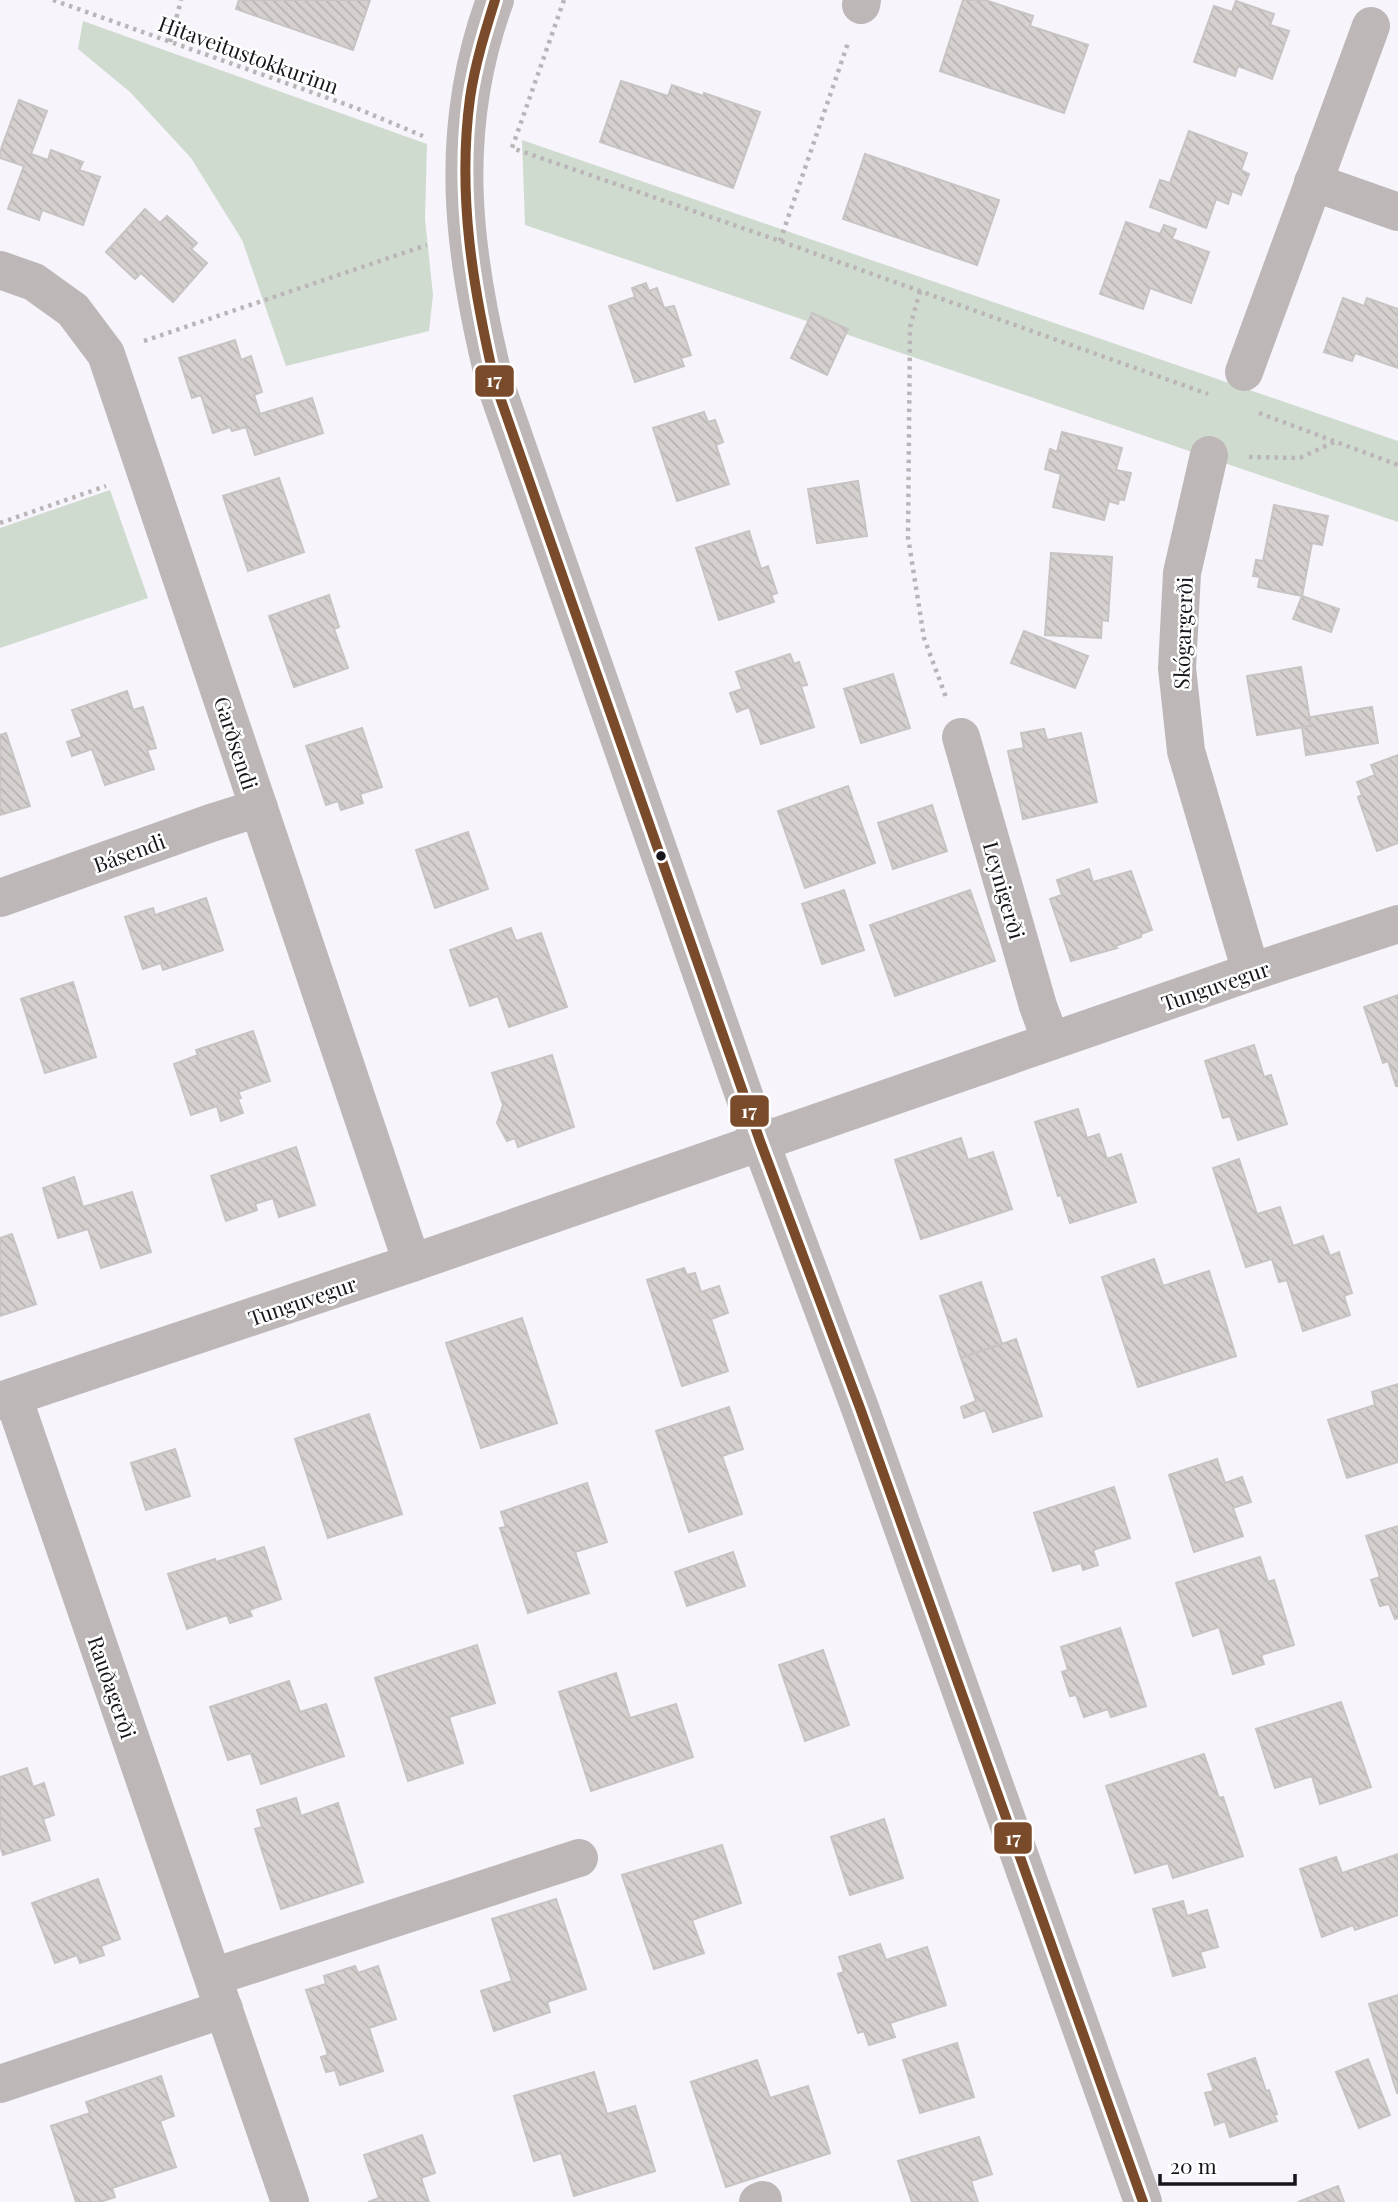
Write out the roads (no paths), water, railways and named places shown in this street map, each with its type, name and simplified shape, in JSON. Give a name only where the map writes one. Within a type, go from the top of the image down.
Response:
[{"type":"street","points":[[495,0],[469,93],[465,145],[466,239],[478,316],[495,383],[760,1141],[869,1433],[1143,2202]]},
{"type":"street","points":[[1231,385],[1313,181],[1370,26]]},
{"type":"street","points":[[1313,181],[1398,212]]},
{"type":"street","name":"Garðsendi","points":[[0,270],[34,282],[72,310],[106,354],[412,1263]]},
{"type":"street","name":"Skógargerði","points":[[1209,455],[1182,573],[1177,668],[1186,751],[1251,972]]},
{"type":"street","name":"Leynigerði","points":[[961,737],[1038,1006],[1051,1041]]},
{"type":"street","name":"Básendi","points":[[0,898],[259,808]]},
{"type":"street","name":"Tunguvegur","points":[[6,1399],[412,1263],[1251,972],[1398,924]]},
{"type":"street","name":"Rauðagerði","points":[[6,1399],[290,2202]]},
{"type":"street","points":[[0,2084],[218,1993],[579,1858]]}]
